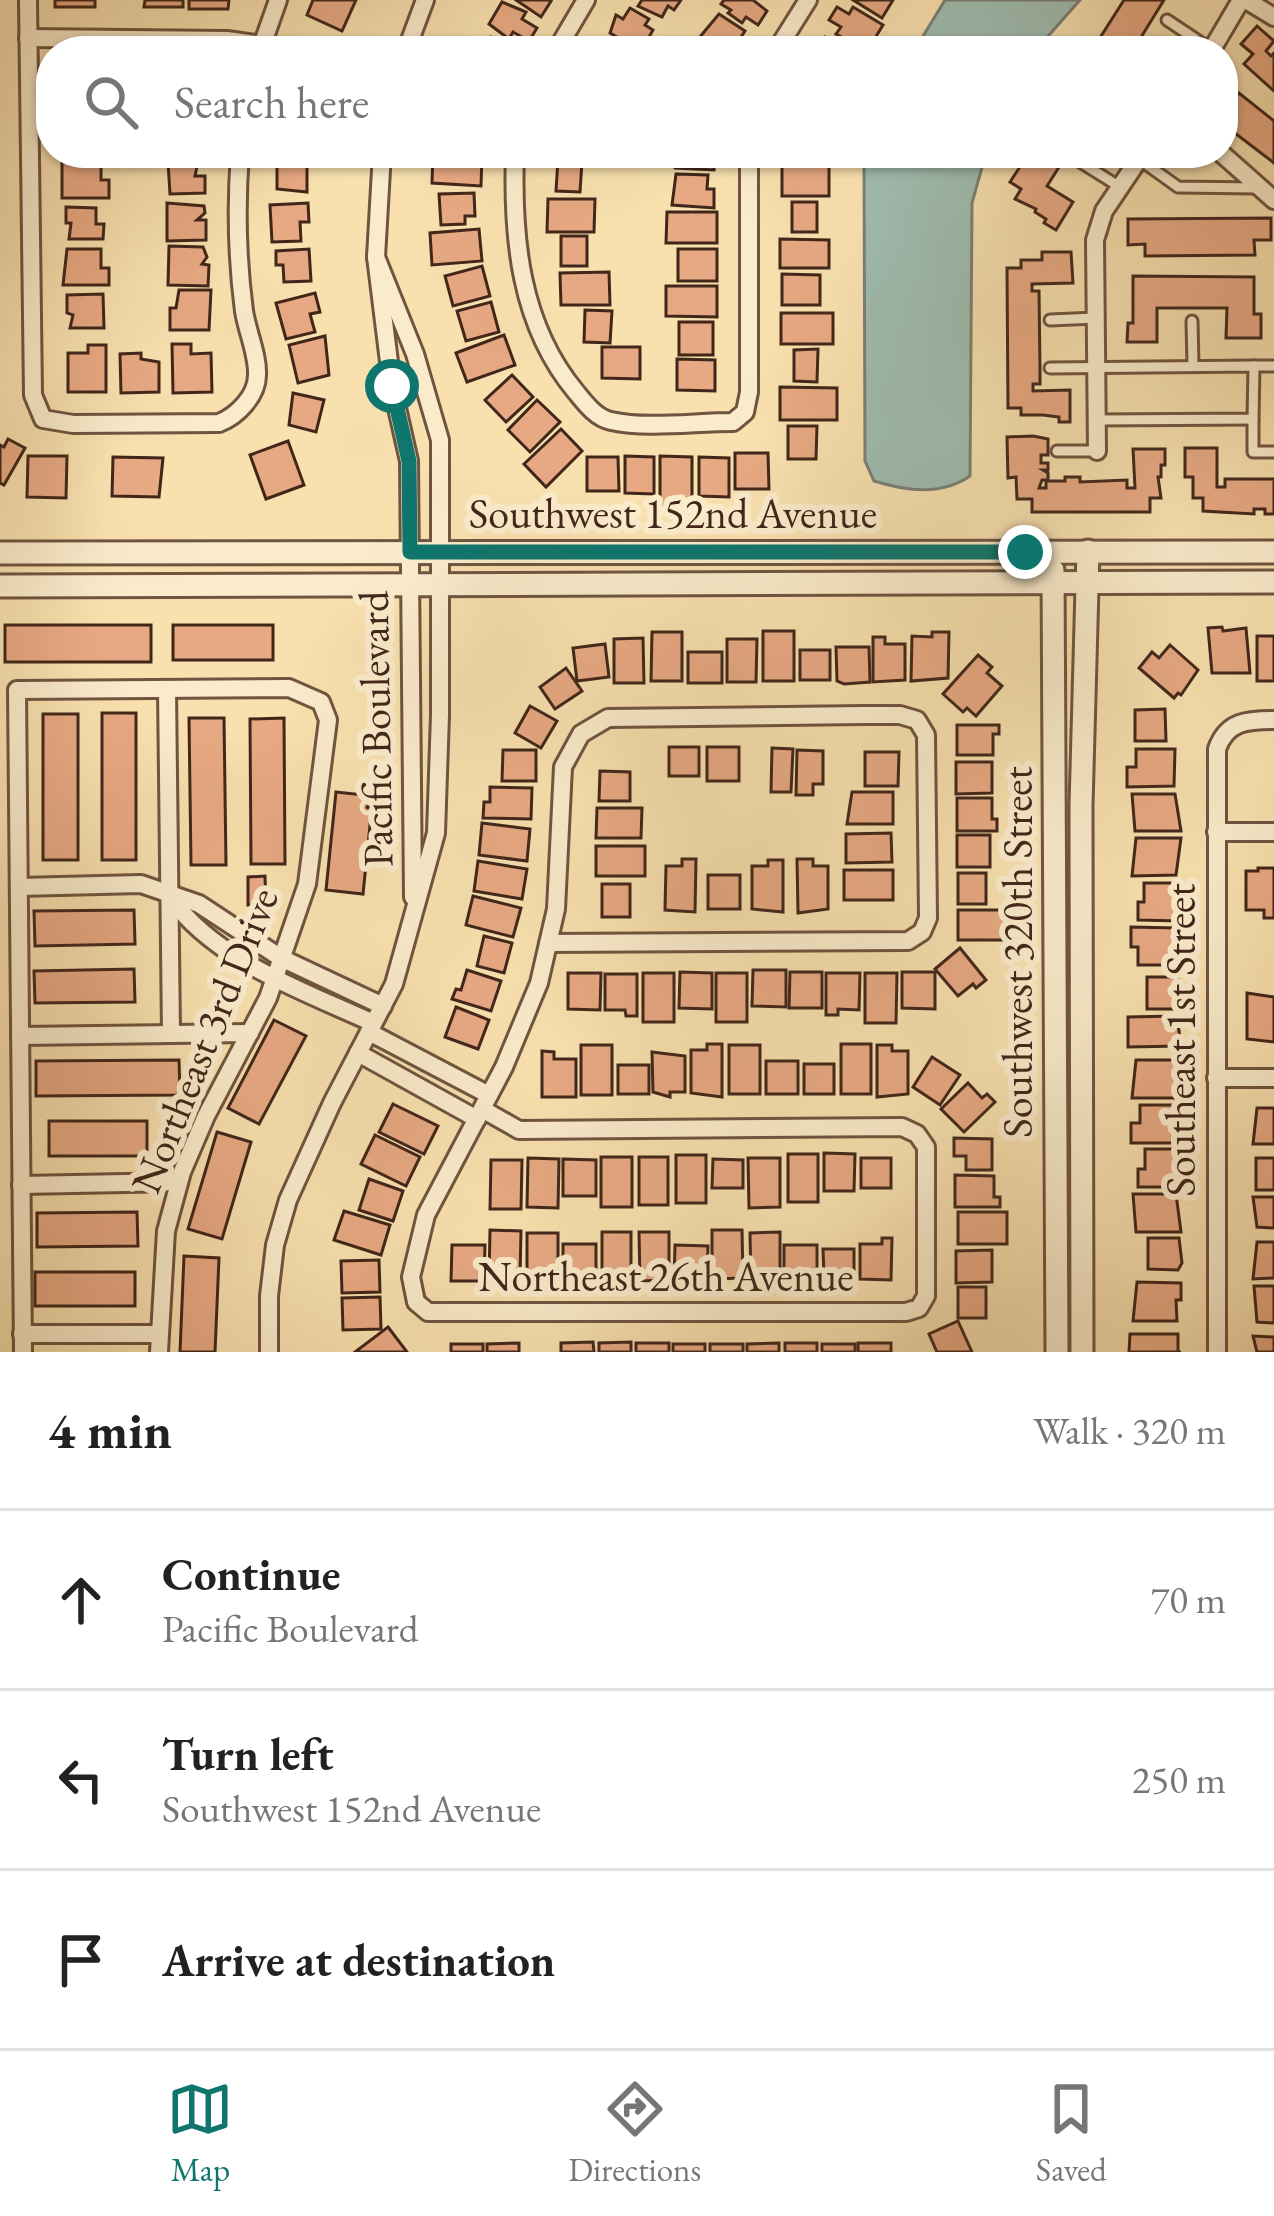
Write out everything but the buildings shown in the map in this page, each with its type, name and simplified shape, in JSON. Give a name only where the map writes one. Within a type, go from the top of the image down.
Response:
[{"type":"street","points":[[28,0],[33,395],[43,418],[73,424],[219,424],[234,417],[246,403],[258,377],[238,249],[240,168]]},
{"type":"street","points":[[266,36],[278,0]]},
{"type":"street","points":[[412,36],[425,0]]},
{"type":"street","points":[[565,36],[586,0]]},
{"type":"street","points":[[785,36],[808,0]]},
{"type":"street","points":[[1221,36],[1243,0],[1274,17]]},
{"type":"street","points":[[28,38],[36,38]]},
{"type":"street","name":"Pacific Boulevard","points":[[381,168],[376,257],[392,386],[409,461],[413,916]]},
{"type":"street","points":[[516,168],[520,268],[537,334],[556,369],[587,406],[606,421],[733,422],[745,412],[749,392],[749,168]]},
{"type":"street","points":[[1097,451],[1095,240],[1104,212],[1133,168]]},
{"type":"street","points":[[1238,168],[1268,194]]},
{"type":"street","name":"Pacific Boulevard","points":[[269,1352],[273,1262],[288,1200],[394,984],[436,832],[440,440],[415,354],[376,257]]},
{"type":"street","name":"Southwest 320th Street","points":[[1052,551],[1057,1352]]},
{"type":"street","name":"Southwest 320th Street","points":[[1082,1352],[1081,806],[1088,551]]},
{"type":"street","name":"Southwest 152nd Avenue","points":[[0,553],[1274,552]]},
{"type":"street","name":"Southwest 152nd Avenue","points":[[0,586],[1274,582]]},
{"type":"street","name":"Northeast 3rd Drive","points":[[159,1343],[166,1231],[179,1182],[275,977],[307,884],[328,720],[321,702],[289,688],[167,689]]},
{"type":"street","points":[[159,1343],[22,1343],[17,690],[167,689],[171,1034]]},
{"type":"street","points":[[483,1108],[538,983],[556,909],[563,767],[581,734],[608,718],[900,715],[917,720],[926,735],[928,918],[922,932],[908,941],[548,943]]},
{"type":"street","name":"Southeast 1st Street","points":[[1217,1352],[1217,749],[1226,731],[1241,722],[1274,720]]},
{"type":"street","points":[[1216,832],[1274,832]]},
{"type":"street","points":[[19,887],[141,884],[199,904],[281,958],[383,1006]]},
{"type":"street","points":[[170,897],[190,926],[371,1028],[483,1108]]},
{"type":"street","points":[[20,1036],[250,1033]]},
{"type":"street","points":[[358,1053],[483,1108]]},
{"type":"street","points":[[1216,1078],[1274,1078]]},
{"type":"street","name":"Northeast 26th Avenue","points":[[483,1108],[519,1130],[902,1126],[917,1134],[926,1147],[926,1296],[919,1308],[906,1312],[428,1312],[416,1302],[411,1277],[426,1215],[483,1108]]},
{"type":"street","points":[[21,1185],[179,1182]]},
{"type":"lane","points":[[1167,20],[1191,36]]},
{"type":"lane","points":[[1090,168],[1120,187]]},
{"type":"lane","points":[[1155,168],[1178,187],[1268,194]]},
{"type":"lane","points":[[1050,320],[1096,318]]},
{"type":"lane","points":[[1192,321],[1193,365]]},
{"type":"lane","points":[[1254,366],[1253,452],[1274,452]]},
{"type":"lane","points":[[1050,368],[1274,366]]},
{"type":"lane","points":[[1097,420],[1252,419]]},
{"type":"lane","points":[[1057,451],[1097,451]]},
{"type":"lane","points":[[411,730],[440,730]]},
{"type":"shaded area","points":[[945,0],[1080,0],[1048,36],[923,36]]},
{"type":"shaded area","points":[[864,168],[982,168],[972,203],[970,476],[947,487],[911,489],[874,481],[865,461]]},
{"type":"route","points":[[392,386],[409,461],[410,552],[1025,552]]}]
